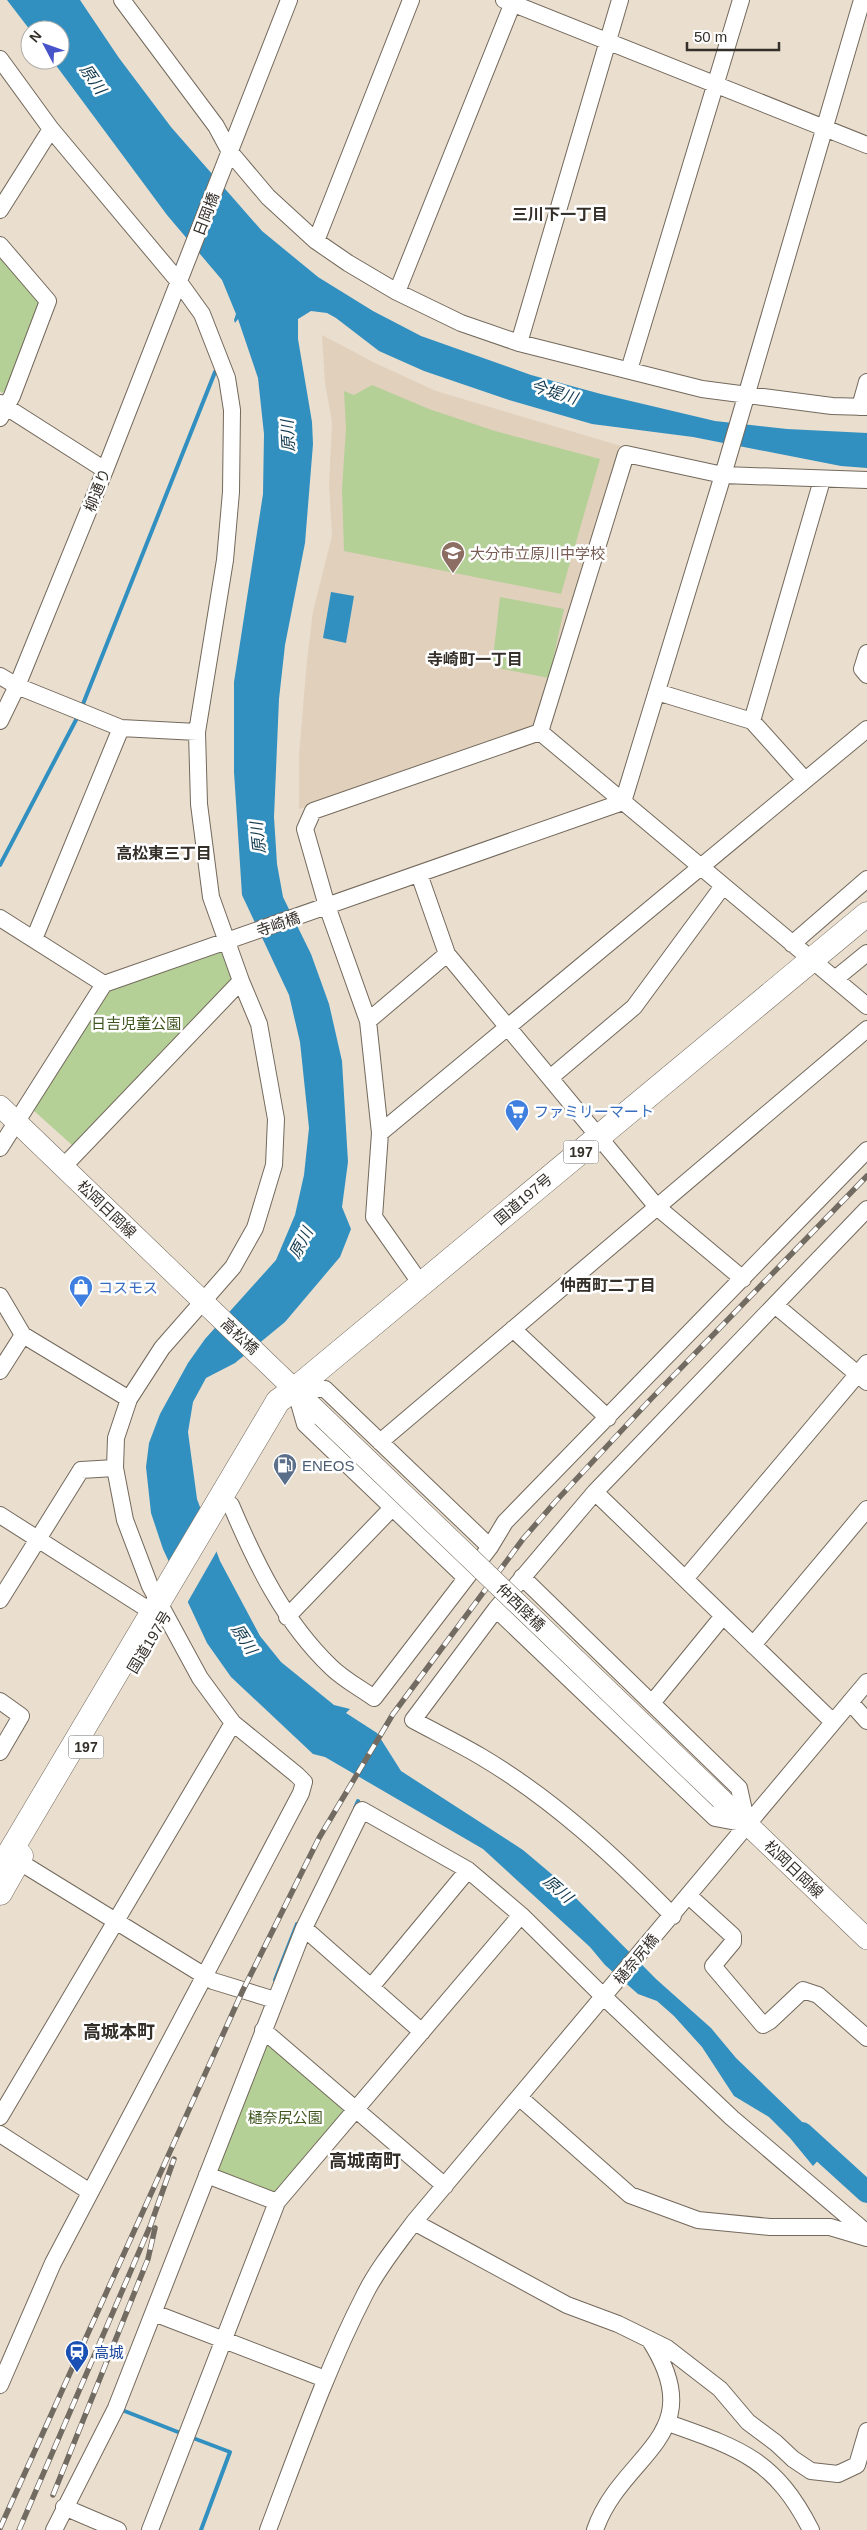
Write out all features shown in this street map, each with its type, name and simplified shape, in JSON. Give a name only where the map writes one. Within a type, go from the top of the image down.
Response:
[{"type":"highway","name":"国道197号","points":[[0,1893],[7,1859],[163,1604],[221,1514],[278,1401],[295,1389],[867,914]]},
{"type":"main road","name":"松岡日岡線","points":[[0,1106],[209,1307]]},
{"type":"main road","name":"高松橋","points":[[209,1307],[295,1389]]},
{"type":"main road","name":"仲西陸橋","points":[[295,1389],[721,1799]]},
{"type":"main road","name":"松岡日岡線","points":[[721,1799],[867,1939]]},
{"type":"street","points":[[122,0],[216,126],[230,152],[268,197],[316,241],[348,263],[397,292],[461,323],[519,343],[702,389],[832,406],[863,407],[867,382]]},
{"type":"street","name":"日岡橋","points":[[189,256],[289,0]]},
{"type":"street","points":[[316,241],[411,0]]},
{"type":"street","points":[[519,343],[620,0]]},
{"type":"street","points":[[629,370],[741,0]]},
{"type":"street","points":[[623,802],[723,475],[823,127],[862,0]]},
{"type":"street","points":[[397,292],[510,1],[867,145]]},
{"type":"street","points":[[0,59],[51,129],[179,282],[202,314],[227,378],[232,410],[231,492],[225,560],[198,732],[199,804],[210,888],[240,981],[260,1024],[276,1120],[274,1165],[255,1228],[209,1307],[162,1348],[129,1399],[116,1438],[115,1468],[125,1520],[163,1604],[200,1678],[233,1723],[298,1775],[304,1782],[301,1793],[53,2263],[0,2385]]},
{"type":"street","points":[[0,210],[51,129]]},
{"type":"street","points":[[0,245],[48,301],[2,409],[105,470]]},
{"type":"street","name":"柳通り","points":[[0,721],[17,686],[105,470],[189,256]]},
{"type":"street","points":[[540,732],[626,454],[723,475],[822,480],[867,480]]},
{"type":"street","points":[[752,721],[822,480]]},
{"type":"street","points":[[867,653],[862,669],[867,675]]},
{"type":"street","points":[[0,676],[17,686],[121,728],[198,732]]},
{"type":"street","points":[[657,692],[752,721],[805,780]]},
{"type":"street","points":[[34,939],[121,728]]},
{"type":"street","points":[[380,1132],[867,729]]},
{"type":"street","points":[[540,732],[867,1006]]},
{"type":"street","points":[[421,1284],[374,1217],[380,1132],[368,1021],[327,906],[305,829],[314,811],[540,732]]},
{"type":"street","name":"寺崎橋","points":[[104,984],[623,802]]},
{"type":"street","points":[[420,874],[447,954],[657,1207],[743,1279]]},
{"type":"street","points":[[792,944],[867,879]]},
{"type":"street","points":[[550,1078],[634,1007],[723,886]]},
{"type":"street","points":[[0,918],[104,984],[0,1148]]},
{"type":"street","points":[[835,979],[867,953]]},
{"type":"street","points":[[368,1021],[447,954]]},
{"type":"street","points":[[63,1167],[240,981]]},
{"type":"street","points":[[380,1442],[867,1029]]},
{"type":"street","points":[[221,1514],[265,1579],[287,1617],[332,1668],[374,1698],[490,1547],[505,1522],[867,1150]]},
{"type":"street","points":[[668,1922],[612,1855],[560,1811],[480,1756],[413,1720],[496,1609],[595,1492],[867,1209]]},
{"type":"street","points":[[0,1296],[23,1335],[129,1399]]},
{"type":"street","points":[[685,1579],[864,1373],[775,1305]]},
{"type":"street","points":[[513,1329],[608,1418]]},
{"type":"street","points":[[0,1372],[23,1335]]},
{"type":"street","points":[[466,1578],[305,1424],[295,1389],[325,1389],[490,1547]]},
{"type":"street","points":[[0,1600],[81,1470],[115,1468]]},
{"type":"street","points":[[595,1492],[833,1722]]},
{"type":"street","points":[[287,1617],[392,1508]]},
{"type":"street","points":[[753,1645],[867,1509]]},
{"type":"street","points":[[0,1515],[38,1539],[163,1604]]},
{"type":"street","points":[[496,1609],[714,1818],[747,1824],[739,1788],[522,1578]]},
{"type":"street","points":[[652,1703],[723,1616]]},
{"type":"street","name":"樋奈尻橋","points":[[268,2530],[326,2380],[365,2292],[414,2222],[668,1922],[747,1824],[867,1682]]},
{"type":"street","points":[[0,1700],[21,1716],[0,1752]]},
{"type":"street","points":[[850,1702],[867,1721]]},
{"type":"street","points":[[0,2117],[233,1723]]},
{"type":"street","points":[[54,2530],[64,2507],[116,2408],[304,1928],[362,1810],[468,1870],[521,1915],[607,1994],[732,2118],[867,2233]]},
{"type":"street","points":[[7,1859],[116,1921],[204,1976],[275,2000]]},
{"type":"street","points":[[370,1987],[468,1870]]},
{"type":"street","points":[[689,1896],[733,1936],[733,1942],[713,1966],[763,2025],[770,2021],[803,1990],[818,1995],[867,2038]]},
{"type":"street","points":[[150,2530],[277,2202],[521,1915]]},
{"type":"street","points":[[304,1928],[422,2032]]},
{"type":"street","points":[[264,2030],[445,2186]]},
{"type":"street","points":[[519,2098],[630,2195],[698,2220],[770,2227],[830,2227],[867,2238]]},
{"type":"street","points":[[0,2134],[90,2192]]},
{"type":"street","points":[[207,2175],[277,2202]]},
{"type":"street","points":[[414,2222],[567,2305],[647,2337],[667,2348],[720,2389],[748,2422],[776,2443],[793,2460],[811,2471],[838,2474],[857,2465],[867,2431]]},
{"type":"street","points":[[154,2313],[326,2380]]},
{"type":"street","points":[[595,2530],[610,2498],[647,2455],[668,2423],[671,2404],[671,2384],[666,2368],[647,2337]]},
{"type":"street","points":[[668,2423],[728,2444],[754,2458],[781,2483],[799,2506],[811,2530]]},
{"type":"street","points":[[64,2507],[118,2530]]},
{"type":"shaded area","name":"大分市立原川中学校","points":[[322,335],[375,363],[436,391],[621,446],[538,724],[531,729],[299,809],[299,756],[307,660],[313,611],[332,536],[329,485],[332,422],[325,383]]},
{"type":"green space","points":[[0,254],[40,300],[8,390],[2,393],[0,391]]},
{"type":"green space","points":[[372,385],[429,409],[495,431],[600,459],[561,594],[344,551],[342,489],[346,428],[344,391],[354,395]]},
{"type":"green space","points":[[500,597],[564,609],[549,678],[492,667]]},
{"type":"green space","name":"日吉児童公園","points":[[223,953],[233,976],[231,979],[72,1145],[33,1110],[110,990]]},
{"type":"green space","name":"樋奈尻公園","points":[[269,2042],[344,2108],[344,2115],[278,2193],[272,2194],[219,2174],[217,2168],[265,2043]]},
{"type":"water","name":"今堤川","points":[[7,0],[80,0],[119,58],[171,127],[262,231],[318,277],[373,311],[421,336],[531,375],[715,421],[787,429],[867,433],[867,468],[841,466],[693,437],[592,424],[509,400],[424,371],[379,351],[327,313],[311,311],[298,319],[298,339],[312,422],[313,444],[305,543],[285,645],[279,699],[274,817],[277,864],[283,897],[311,954],[329,1004],[342,1061],[348,1162],[342,1207],[351,1229],[340,1257],[285,1322],[235,1363],[206,1378],[193,1402],[188,1432],[197,1499],[220,1561],[260,1636],[281,1662],[334,1705],[350,1709],[346,1713],[377,1733],[401,1771],[523,1850],[555,1877],[656,1979],[711,2028],[736,2058],[829,2148],[813,2166],[790,2138],[769,2117],[734,2096],[702,2047],[674,2016],[657,2001],[638,1994],[605,1965],[590,1947],[483,1849],[325,1757],[313,1754],[231,1677],[207,1643],[163,1549],[151,1513],[146,1467],[149,1443],[160,1414],[188,1363],[205,1339],[276,1260],[295,1215],[304,1175],[309,1128],[300,1042],[289,995],[242,895],[234,772],[234,682],[263,494],[264,434],[258,378],[238,319],[235,323],[236,314],[222,280],[167,215],[59,70],[70,70],[70,20],[22,20]]},
{"type":"water","points":[[331,592],[354,596],[346,643],[323,638]]},
{"type":"pier","points":[[202,1505],[218,1549],[186,1605],[167,1564]]},
{"type":"waterway","points":[[83,704],[215,372]]},
{"type":"waterway","points":[[0,865],[77,718]]},
{"type":"waterway","points":[[355,1808],[358,1801]]},
{"type":"waterway","points":[[275,1980],[297,1924]]},
{"type":"waterway","name":"原川","points":[[802,2133],[867,2192]]},
{"type":"waterway","points":[[122,2410],[183,2434]]},
{"type":"waterway","points":[[193,2438],[230,2452],[201,2530]]},
{"type":"railway","points":[[0,2528],[243,1990],[319,1838],[393,1714],[523,1539],[556,1501],[650,1400],[867,1176]]},
{"type":"railway","points":[[19,2530],[151,2224],[174,2159]]},
{"type":"railway","points":[[53,2495],[148,2259],[155,2228]]},
{"type":"place","name":"大分市立原川中学校","points":[[453,574]]},
{"type":"place","name":"ファミリーマート","points":[[517,1132]]},
{"type":"place","name":"コスモス","points":[[81,1308]]},
{"type":"place","name":"ENEOS","points":[[285,1486]]},
{"type":"place","name":"高城","points":[[77,2373]]},
{"type":"district","name":"三川下一丁目","points":[[560,214]]},
{"type":"district","name":"寺崎町一丁目","points":[[475,659]]},
{"type":"district","name":"高松東三丁目","points":[[164,853]]},
{"type":"district","name":"仲西町二丁目","points":[[608,1285]]},
{"type":"district","name":"高城本町","points":[[119,2032]]},
{"type":"district","name":"高城南町","points":[[365,2161]]}]
